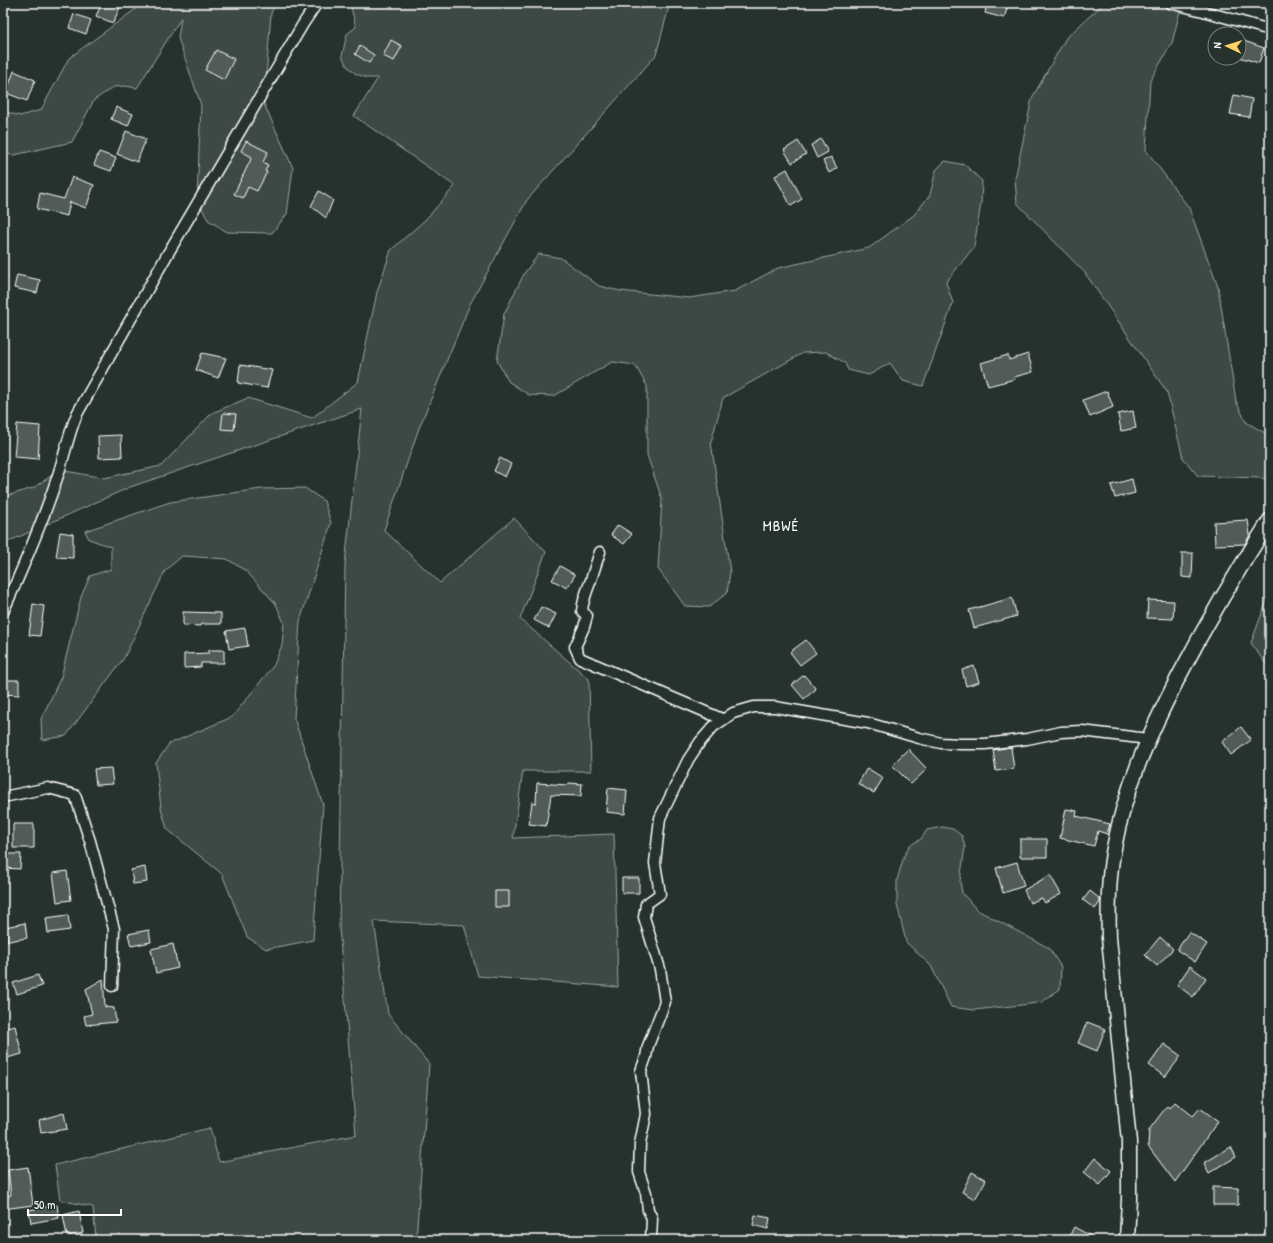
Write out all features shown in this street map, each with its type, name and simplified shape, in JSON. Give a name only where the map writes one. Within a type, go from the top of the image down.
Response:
[{"type":"street","points":[[3,612],[21,574],[56,482],[71,430],[78,414],[170,248],[303,24],[317,3]]},
{"type":"street","points":[[1170,3],[1270,30]]},
{"type":"street","points":[[1127,1240],[1130,1199],[1129,1142],[1111,967],[1108,908],[1113,849],[1121,817],[1148,739],[1194,646],[1270,520]]},
{"type":"street","points":[[600,552],[583,599],[582,611],[587,616],[575,647],[580,658],[722,719]]},
{"type":"street","points":[[651,1240],[652,1218],[648,1210],[646,1193],[639,1172],[640,1144],[646,1114],[641,1071],[648,1046],[665,1002],[660,969],[644,917],[646,904],[660,894],[655,863],[660,818],[688,760],[713,727],[733,712],[754,707],[775,707],[868,723],[941,743],[985,744],[1027,739],[1072,731],[1148,739]]},
{"type":"street","points":[[3,797],[48,788],[75,795],[90,841],[114,929],[112,986]]},
{"type":"shaded area","points":[[138,3],[276,3],[271,13],[264,104],[293,168],[287,214],[272,233],[227,232],[208,220],[197,199],[201,105],[178,38],[181,18],[137,88],[125,86],[114,87],[94,100],[72,142],[14,155],[3,154],[3,111],[20,116],[41,110],[69,58],[137,8]]},
{"type":"shaded area","points":[[350,3],[670,3],[656,55],[527,200],[470,304],[419,428],[384,530],[440,583],[514,518],[546,552],[520,619],[589,679],[591,771],[523,771],[513,838],[614,834],[618,987],[478,976],[464,925],[374,921],[388,1014],[429,1064],[416,1240],[96,1240],[93,1207],[60,1200],[55,1165],[210,1128],[219,1162],[356,1135],[339,927],[345,564],[362,409],[130,487],[3,544],[3,497],[33,488],[60,470],[104,478],[161,466],[212,413],[248,398],[312,418],[358,382],[377,292],[391,250],[426,219],[455,186],[354,116],[378,78],[367,78],[356,74],[347,66],[342,56],[347,34],[356,27]]},
{"type":"shaded area","points":[[1104,3],[1182,3],[1172,43],[1150,81],[1146,150],[1189,208],[1218,287],[1236,401],[1246,422],[1270,436],[1270,482],[1262,478],[1198,476],[1183,458],[1167,392],[1085,273],[1017,203],[1015,179],[1032,98],[1066,38]]},
{"type":"shaded area","points":[[945,161],[965,165],[982,181],[981,203],[974,247],[946,282],[953,303],[923,386],[903,381],[890,363],[869,375],[848,370],[845,363],[826,352],[803,353],[723,398],[711,442],[730,572],[727,593],[709,607],[685,606],[658,569],[662,499],[647,455],[647,386],[635,365],[612,362],[554,396],[529,395],[509,382],[497,361],[504,314],[525,272],[539,254],[561,258],[599,286],[620,291],[689,298],[735,291],[778,268],[869,248],[914,215],[930,195],[936,170]]},
{"type":"shaded area","points":[[305,488],[324,501],[331,523],[300,621],[294,718],[323,805],[313,940],[266,949],[247,937],[222,874],[167,829],[161,808],[156,763],[169,744],[232,717],[274,665],[282,645],[284,623],[276,604],[246,571],[227,559],[182,556],[165,571],[124,658],[66,736],[42,740],[41,719],[61,677],[81,597],[90,576],[111,569],[111,547],[89,539],[85,531],[170,502],[261,489]]},
{"type":"shaded area","points":[[1270,592],[1270,665],[1265,663],[1251,643]]},
{"type":"shaded area","points":[[942,827],[953,829],[962,836],[965,847],[960,881],[962,893],[977,910],[1049,948],[1061,967],[1060,989],[1042,1002],[974,1010],[951,1007],[931,966],[906,942],[897,904],[897,880],[904,856],[910,845],[921,839],[927,830]]},
{"type":"building","points":[[102,3],[122,3],[113,23],[96,16]]},
{"type":"building","points":[[987,3],[996,3],[1008,6],[1004,18],[985,13]]},
{"type":"building","points":[[74,14],[91,20],[86,34],[69,28]]},
{"type":"building","points":[[391,40],[402,46],[394,61],[383,56]]},
{"type":"building","points":[[1247,42],[1264,48],[1259,63],[1247,59]]},
{"type":"building","points":[[360,46],[374,55],[369,63],[355,54]]},
{"type":"building","points":[[216,50],[234,59],[224,80],[205,70]]},
{"type":"building","points":[[14,71],[35,80],[27,101],[6,93]]},
{"type":"building","points":[[1234,95],[1252,99],[1249,117],[1230,114]]},
{"type":"building","points":[[116,107],[133,114],[128,126],[111,119]]},
{"type":"building","points":[[126,131],[146,139],[137,162],[117,154]]},
{"type":"building","points":[[821,139],[828,152],[817,158],[811,145]]},
{"type":"building","points":[[246,141],[268,152],[263,162],[268,165],[265,171],[267,172],[257,191],[248,187],[243,198],[234,194],[252,157],[241,151]]},
{"type":"building","points":[[798,141],[806,154],[792,163],[784,150]]},
{"type":"building","points":[[99,152],[116,158],[111,171],[94,165]]},
{"type":"building","points":[[831,157],[837,168],[829,173],[823,161]]},
{"type":"building","points":[[787,169],[802,199],[791,206],[775,176]]},
{"type":"building","points":[[72,177],[94,185],[86,208],[70,202],[67,216],[37,209],[40,193],[64,199]]},
{"type":"building","points":[[319,191],[333,200],[326,218],[311,206]]},
{"type":"building","points":[[17,275],[40,280],[37,293],[14,288]]},
{"type":"building","points":[[202,353],[226,358],[218,378],[196,370]]},
{"type":"building","points":[[1028,354],[1033,372],[1014,377],[1015,379],[988,386],[981,363],[1008,355],[1009,360]]},
{"type":"building","points":[[240,365],[272,370],[267,388],[238,383]]},
{"type":"building","points":[[1107,391],[1113,407],[1090,417],[1083,400]]},
{"type":"building","points":[[1133,411],[1136,428],[1121,431],[1118,414]]},
{"type":"building","points":[[223,413],[236,414],[234,430],[221,429]]},
{"type":"building","points":[[17,424],[40,426],[38,459],[14,457]]},
{"type":"building","points":[[121,435],[122,457],[99,458],[98,436]]},
{"type":"building","points":[[500,458],[511,464],[505,477],[494,471]]},
{"type":"building","points":[[1132,479],[1135,493],[1115,498],[1111,485]]},
{"type":"building","points":[[1248,520],[1250,535],[1245,544],[1215,545],[1214,522]]},
{"type":"building","points":[[618,525],[632,534],[624,544],[611,535]]},
{"type":"building","points":[[60,532],[73,534],[73,558],[56,557]]},
{"type":"building","points":[[1182,553],[1193,553],[1192,578],[1182,577]]},
{"type":"building","points":[[560,566],[575,575],[567,588],[552,580]]},
{"type":"building","points":[[1012,598],[1017,616],[974,628],[969,610]]},
{"type":"building","points":[[1148,600],[1174,601],[1173,619],[1147,618]]},
{"type":"building","points":[[33,604],[44,606],[40,636],[29,635]]},
{"type":"building","points":[[541,607],[556,614],[549,628],[534,620]]},
{"type":"building","points":[[183,612],[221,613],[221,624],[201,624],[200,626],[183,625]]},
{"type":"building","points":[[245,628],[248,646],[229,649],[226,631]]},
{"type":"building","points":[[806,640],[816,653],[800,665],[790,652]]},
{"type":"building","points":[[209,650],[224,650],[224,663],[201,663],[201,667],[184,668],[184,654],[209,653]]},
{"type":"building","points":[[974,666],[979,682],[966,686],[962,670]]},
{"type":"building","points":[[804,675],[816,689],[804,699],[792,685]]},
{"type":"building","points":[[3,680],[19,680],[19,695],[3,694]]},
{"type":"building","points":[[1241,727],[1251,740],[1231,755],[1222,742]]},
{"type":"building","points":[[1011,747],[1014,769],[996,771],[993,750]]},
{"type":"building","points":[[908,749],[927,769],[911,784],[892,765]]},
{"type":"building","points":[[111,768],[113,784],[96,785],[94,769]]},
{"type":"building","points":[[867,768],[883,778],[874,793],[858,784]]},
{"type":"building","points":[[537,783],[568,785],[569,783],[582,784],[581,796],[551,795],[546,826],[529,824],[532,802],[536,803]]},
{"type":"building","points":[[608,788],[627,790],[625,814],[606,812]]},
{"type":"building","points":[[1066,809],[1077,811],[1076,816],[1110,824],[1107,834],[1098,831],[1094,846],[1060,838]]},
{"type":"building","points":[[13,824],[34,824],[34,848],[13,848]]},
{"type":"building","points":[[1020,839],[1047,839],[1047,857],[1020,857]]},
{"type":"building","points":[[3,854],[21,854],[20,869],[3,868]]},
{"type":"building","points":[[1017,862],[1024,886],[1003,893],[996,868]]},
{"type":"building","points":[[145,867],[147,882],[133,884],[131,870]]},
{"type":"building","points":[[67,871],[71,900],[57,902],[53,873]]},
{"type":"building","points":[[1050,875],[1061,894],[1045,903],[1042,898],[1030,903],[1024,890]]},
{"type":"building","points":[[622,878],[639,878],[639,893],[622,893]]},
{"type":"building","points":[[495,891],[509,891],[509,907],[495,907]]},
{"type":"building","points":[[1090,891],[1100,899],[1100,902],[1095,909],[1083,900]]},
{"type":"building","points":[[68,915],[70,930],[48,933],[46,918]]},
{"type":"building","points":[[25,923],[27,938],[8,941],[5,927]]},
{"type":"building","points":[[149,930],[151,942],[131,946],[128,934]]},
{"type":"building","points":[[1189,932],[1207,944],[1195,962],[1177,950]]},
{"type":"building","points":[[1160,937],[1173,949],[1157,966],[1145,955]]},
{"type":"building","points":[[173,944],[178,968],[156,973],[151,949]]},
{"type":"building","points":[[1190,966],[1206,978],[1193,997],[1177,985]]},
{"type":"building","points":[[38,975],[42,986],[17,994],[13,983]]},
{"type":"building","points":[[103,979],[105,1007],[114,1008],[116,1022],[86,1025],[84,1016],[92,1014],[86,989]]},
{"type":"building","points":[[1087,1022],[1105,1029],[1097,1051],[1078,1043]]},
{"type":"building","points":[[15,1026],[22,1054],[3,1059],[3,1029]]},
{"type":"building","points":[[1164,1044],[1181,1056],[1165,1077],[1149,1065]]},
{"type":"building","points":[[1175,1102],[1193,1116],[1200,1108],[1218,1121],[1175,1182],[1148,1146],[1149,1130],[1167,1106],[1170,1108]]},
{"type":"building","points":[[64,1113],[67,1129],[41,1133],[39,1120]]},
{"type":"building","points":[[1231,1147],[1236,1157],[1209,1173],[1204,1163]]},
{"type":"building","points":[[1095,1158],[1111,1171],[1100,1185],[1084,1172]]},
{"type":"building","points":[[28,1167],[33,1205],[3,1209],[3,1197],[11,1195],[8,1170]]},
{"type":"building","points":[[972,1172],[986,1180],[975,1199],[962,1192]]},
{"type":"building","points":[[1213,1187],[1238,1188],[1238,1205],[1213,1205]]},
{"type":"building","points":[[57,1205],[59,1218],[31,1223],[29,1210]]},
{"type":"building","points":[[79,1211],[83,1233],[67,1236],[63,1215]]},
{"type":"building","points":[[755,1215],[770,1218],[768,1229],[753,1225]]},
{"type":"building","points":[[1074,1227],[1098,1240],[1075,1240],[1069,1237]]},
{"type":"district","name":"MBWÉ","points":[[781,526]]}]
